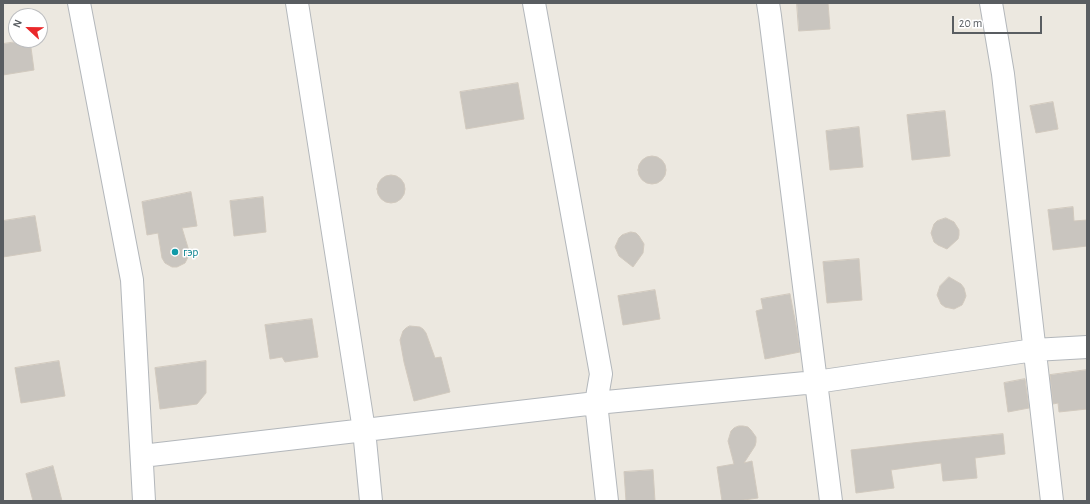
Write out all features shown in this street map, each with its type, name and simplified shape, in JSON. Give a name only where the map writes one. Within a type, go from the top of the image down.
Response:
[{"type":"street","points":[[79,3],[132,280],[144,501]]},
{"type":"street","points":[[297,3],[364,430],[371,501]]},
{"type":"street","points":[[534,3],[601,374],[596,403],[606,501]]},
{"type":"street","points":[[768,3],[831,501]]},
{"type":"street","points":[[991,3],[1003,74],[1052,501]]},
{"type":"street","points":[[142,456],[596,403],[816,382],[1034,350],[1087,346]]},
{"type":"building","points":[[797,3],[828,3],[830,29],[799,31]]},
{"type":"building","points":[[8,43],[8,48],[31,48],[34,70],[3,75],[3,44]]},
{"type":"building","points":[[518,83],[524,119],[466,129],[460,92]]},
{"type":"building","points":[[1053,102],[1058,129],[1036,133],[1030,106]]},
{"type":"building","points":[[945,111],[950,156],[912,160],[907,115]]},
{"type":"building","points":[[859,127],[863,167],[830,170],[826,131]]},
{"type":"building","points":[[652,156],[662,160],[666,170],[662,180],[652,184],[642,180],[638,170],[642,160]]},
{"type":"building","points":[[391,175],[401,179],[405,189],[401,199],[391,203],[381,199],[377,189],[381,179]]},
{"type":"building","points":[[191,192],[197,226],[182,228],[189,255],[185,263],[177,267],[172,267],[165,263],[162,258],[158,233],[147,235],[142,202]]},
{"type":"building","points":[[263,197],[266,232],[234,236],[230,201]]},
{"type":"building","points":[[1073,207],[1074,221],[1087,220],[1087,246],[1053,250],[1048,210]]},
{"type":"building","points":[[35,216],[41,251],[3,257],[3,221]]},
{"type":"building","points":[[946,218],[954,222],[959,230],[958,239],[947,249],[934,242],[931,233],[934,224],[937,221]]},
{"type":"building","points":[[631,232],[636,233],[644,244],[643,253],[633,267],[619,256],[615,247],[622,235]]},
{"type":"building","points":[[859,259],[862,300],[827,303],[823,262]]},
{"type":"building","points":[[949,277],[961,284],[964,288],[966,296],[962,305],[954,309],[945,307],[941,304],[937,295],[940,286]]},
{"type":"building","points":[[655,290],[660,319],[623,325],[618,296]]},
{"type":"building","points":[[790,294],[800,352],[765,359],[756,311],[763,309],[761,299]]},
{"type":"building","points":[[312,319],[318,357],[285,362],[282,357],[270,359],[265,325]]},
{"type":"building","points":[[410,326],[420,327],[423,329],[426,333],[435,358],[441,357],[450,392],[414,401],[400,340],[403,331]]},
{"type":"building","points":[[59,361],[65,396],[21,403],[15,368]]},
{"type":"building","points":[[206,361],[206,393],[197,404],[160,409],[155,368]]},
{"type":"building","points":[[1087,370],[1087,409],[1059,412],[1058,403],[1053,404],[1050,375]]},
{"type":"building","points":[[1025,379],[1029,408],[1008,412],[1004,383]]},
{"type":"building","points":[[739,426],[748,427],[756,437],[755,446],[744,463],[752,461],[758,498],[737,501],[722,501],[717,467],[734,464],[728,441],[731,431]]},
{"type":"building","points":[[1003,434],[1005,454],[975,458],[977,478],[943,481],[941,463],[891,470],[894,488],[856,493],[851,450]]},
{"type":"building","points":[[53,466],[62,501],[33,501],[26,474]]},
{"type":"building","points":[[653,470],[655,501],[626,501],[624,472]]},
{"type":"place","name":"гэр","points":[[175,252]]}]
